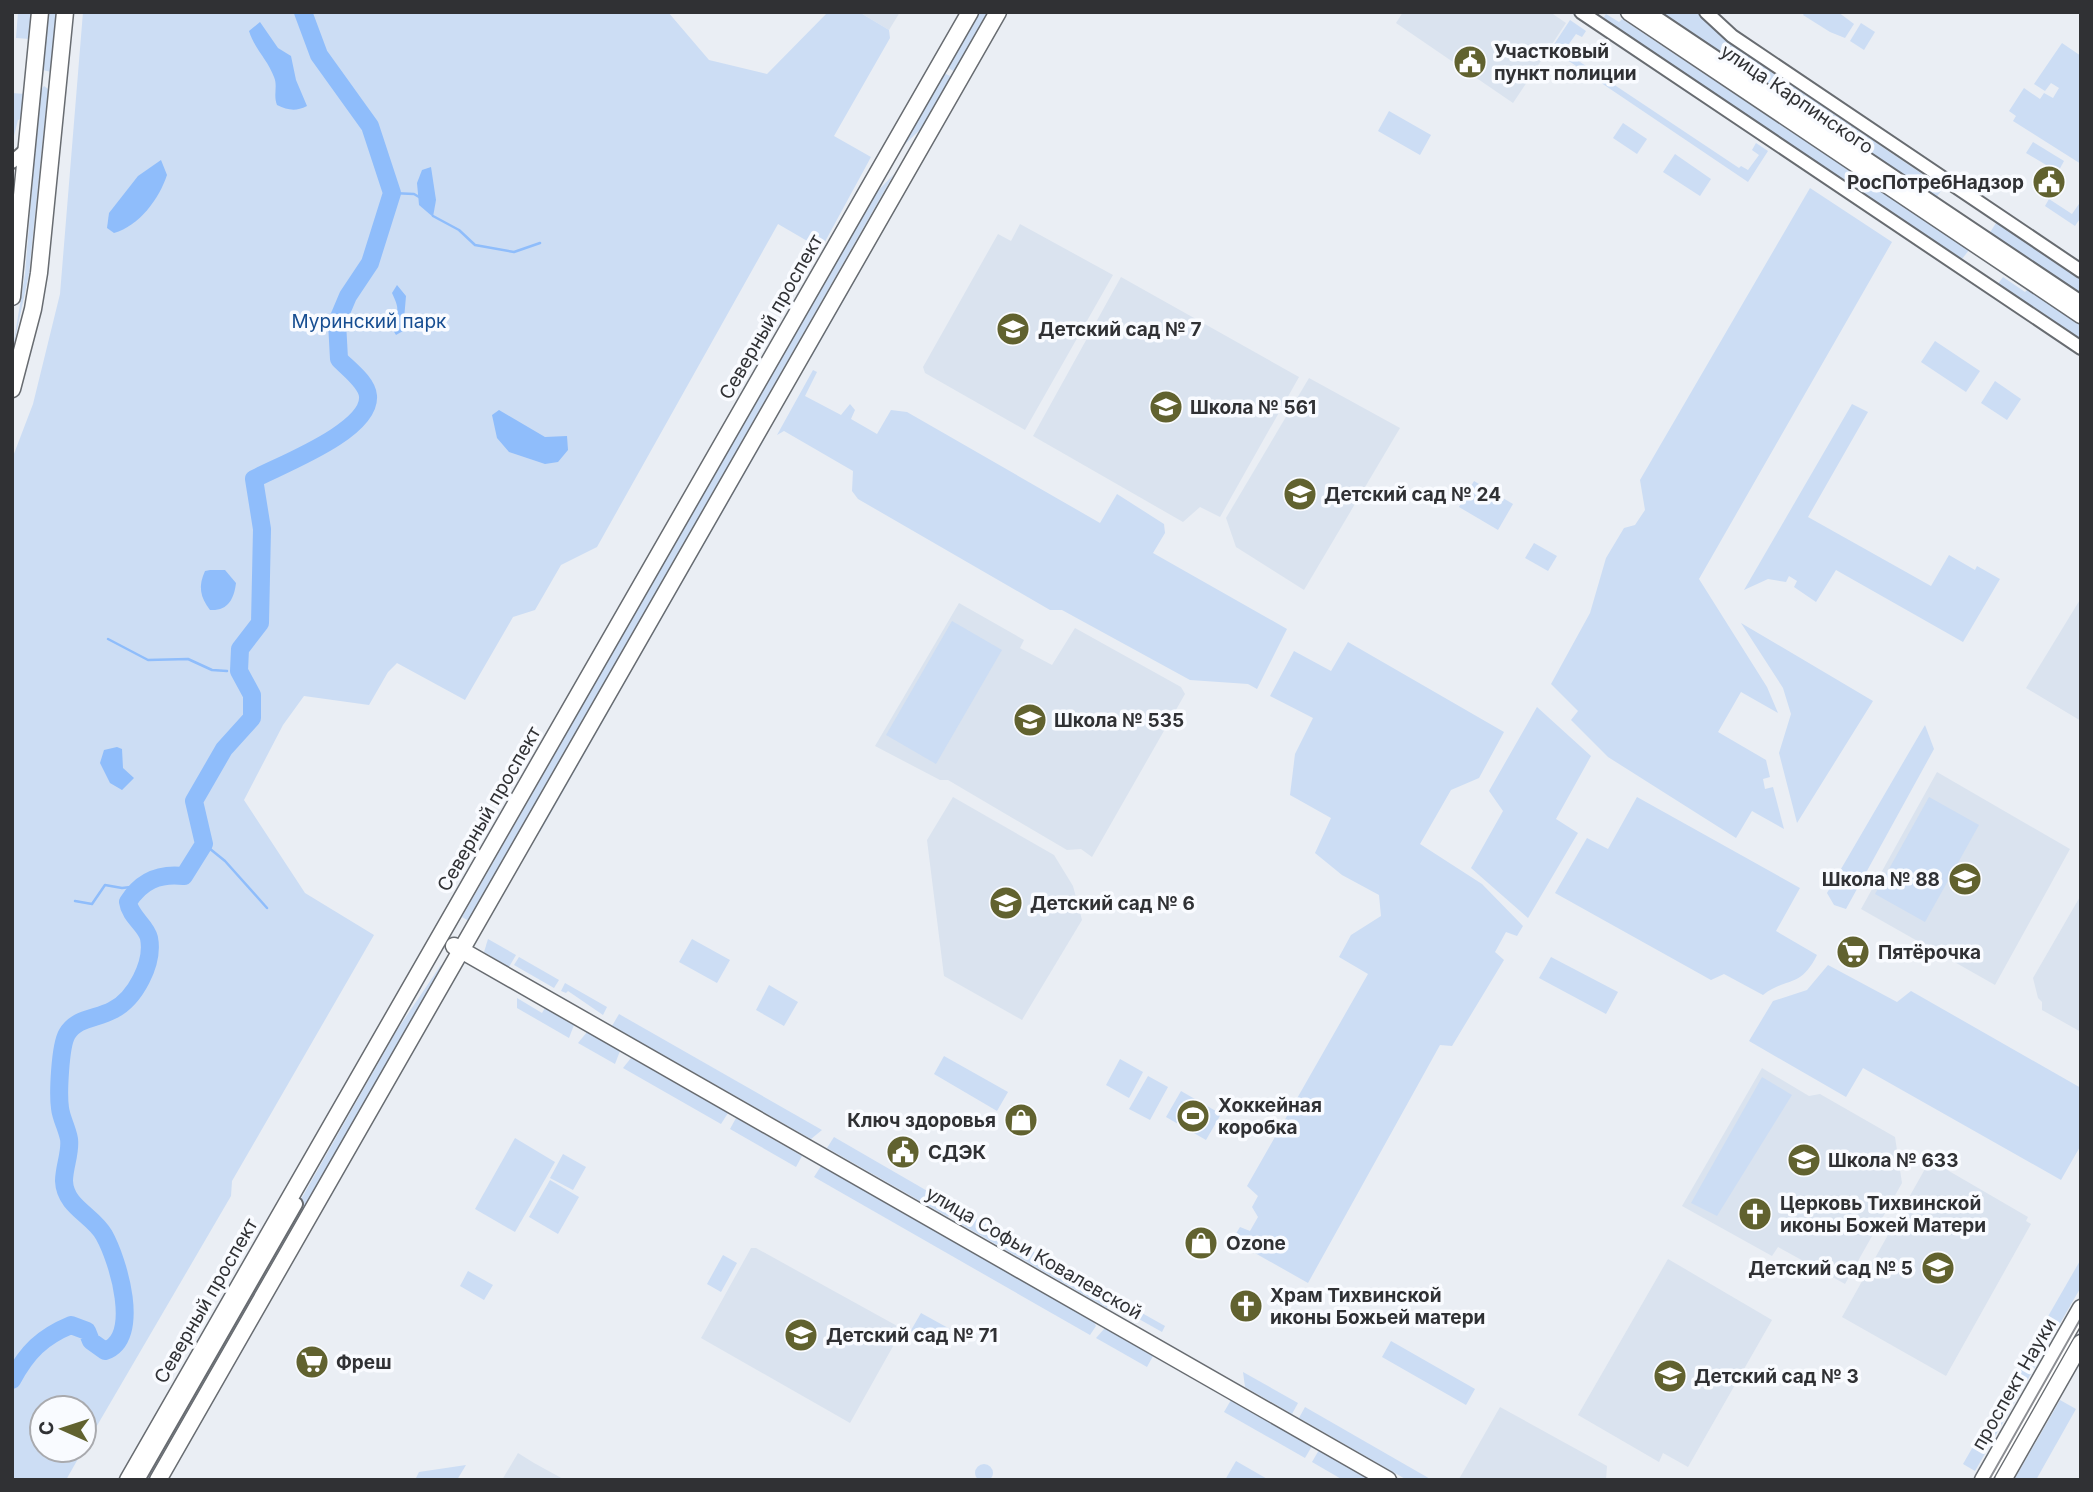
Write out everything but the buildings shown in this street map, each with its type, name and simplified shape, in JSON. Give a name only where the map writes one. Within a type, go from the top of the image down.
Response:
[{"type":"main road","points":[[12,297],[40,12]]},
{"type":"main road","points":[[12,389],[33,309],[39,272],[65,12]]},
{"type":"main road","name":"Северный проспект","points":[[128,1480],[442,940],[971,12]]},
{"type":"main road","points":[[158,1480],[998,12]]},
{"type":"main road","name":"улица Карпинского","points":[[1629,12],[2081,315]]},
{"type":"main road","points":[[34,76],[49,77],[58,83]]},
{"type":"main road","points":[[886,159],[907,171]]},
{"type":"main road","name":"улица Софьи Ковалевской","points":[[442,940],[1388,1480]]},
{"type":"main road","name":"проспект Науки","points":[[1983,1480],[2081,1308]]},
{"type":"main road","name":"проспект Науки","points":[[2003,1480],[2081,1343]]},
{"type":"street","points":[[1581,12],[2081,348]]},
{"type":"street","name":"улица Карпинского","points":[[1648,12],[2081,302]]},
{"type":"street","points":[[1706,12],[1732,36],[2081,271]]},
{"type":"street","points":[[12,162],[28,148]]},
{"type":"street","name":"Северный проспект","points":[[138,1480],[442,940]]},
{"type":"shaded area","points":[[859,12],[900,12],[889,30]]},
{"type":"shaded area","points":[[1403,12],[1550,12],[1566,23],[1513,103],[1396,23]]},
{"type":"shaded area","name":"Детский сад № 7","points":[[1020,224],[1113,275],[1025,430],[925,373],[923,367],[998,234],[1011,241]]},
{"type":"shaded area","name":"Школа № 561","points":[[1121,277],[1299,377],[1220,517],[1200,507],[1183,522],[1033,436]]},
{"type":"shaded area","name":"Детский сад № 24","points":[[1309,378],[1400,428],[1304,590],[1236,547],[1226,518]]},
{"type":"shaded area","points":[[2081,598],[2081,721],[2026,688]]},
{"type":"shaded area","name":"Школа № 535","points":[[959,603],[1024,640],[1020,648],[1052,665],[1075,628],[1181,687],[1185,694],[1092,857],[1081,849],[1067,850],[948,780],[940,780],[875,746]]},
{"type":"shaded area","name":"Школа № 88","points":[[1937,772],[2070,849],[1995,985],[1861,909]]},
{"type":"shaded area","name":"Детский сад № 6","points":[[953,797],[1054,855],[1073,886],[1082,920],[1022,1020],[944,976],[927,840]]},
{"type":"shaded area","points":[[2081,895],[2081,1032],[2042,1010],[2042,1002],[2038,998],[2033,978]]},
{"type":"shaded area","name":"Школа № 633","points":[[1762,1068],[1809,1096],[1820,1094],[1895,1137],[1902,1183],[1845,1284],[1778,1247],[1772,1256],[1682,1206]]},
{"type":"shaded area","name":"Детский сад № 5","points":[[1930,1160],[2028,1217],[2026,1221],[2031,1224],[1946,1376],[1842,1317]]},
{"type":"shaded area","name":"Детский сад № 71","points":[[751,1248],[756,1248],[899,1327],[901,1332],[850,1423],[701,1338]]},
{"type":"shaded area","name":"Детский сад № 3","points":[[1668,1259],[1772,1320],[1688,1467],[1663,1453],[1659,1462],[1578,1415]]},
{"type":"shaded area","points":[[1500,1407],[1607,1466],[1606,1480],[1459,1479]]},
{"type":"shaded area","points":[[518,1453],[534,1463],[565,1480],[502,1480]]},
{"type":"green space","points":[[18,12],[33,12],[30,39],[16,38]]},
{"type":"green space","points":[[49,12],[56,12],[51,72],[43,70]]},
{"type":"green space","name":"Муринский парк","points":[[83,12],[668,12],[709,60],[767,74],[828,12],[859,12],[889,30],[890,38],[834,136],[871,157],[821,249],[778,224],[597,547],[561,565],[535,610],[513,617],[465,700],[397,663],[388,672],[369,705],[304,696],[283,725],[244,800],[305,893],[374,935],[232,1181],[231,1196],[98,1424],[98,1394],[28,1394],[28,1464],[75,1464],[66,1480],[12,1480],[12,459],[33,404],[60,294]]},
{"type":"green space","points":[[978,12],[992,12],[955,72],[947,67]]},
{"type":"green space","points":[[1658,12],[1697,12],[1729,43],[1943,188],[1936,198]]},
{"type":"green space","points":[[1805,12],[1838,12],[1854,24],[1845,38],[1803,15]]},
{"type":"green space","points":[[1606,14],[1619,22],[1622,19],[1969,250],[1962,259],[1602,20]]},
{"type":"green space","points":[[1570,20],[1586,31],[1582,37],[1576,34],[1566,48],[1571,56],[1739,168],[1741,166],[1748,170],[1759,155],[1752,150],[1756,143],[1768,151],[1748,182],[1551,49]]},
{"type":"green space","points":[[1861,23],[1875,32],[1864,50],[1850,41]]},
{"type":"green space","points":[[2062,43],[2081,56],[2081,164],[2013,121],[2016,116],[2009,111],[2024,88],[2040,99],[2044,93],[2053,98],[2059,88],[2051,83],[2045,91],[2034,84]]},
{"type":"green space","points":[[944,73],[952,77],[925,125],[903,146]]},
{"type":"green space","points":[[44,86],[48,89],[29,274],[12,353],[25,274],[40,91]]},
{"type":"green space","points":[[12,93],[25,94],[23,118],[18,120],[12,144]]},
{"type":"green space","points":[[955,100],[957,101],[811,358],[808,356]]},
{"type":"green space","points":[[1389,111],[1431,135],[1420,155],[1378,131]]},
{"type":"green space","points":[[1623,123],[1647,139],[1637,154],[1613,138]]},
{"type":"green space","points":[[2033,142],[2064,161],[2058,172],[2026,153]]},
{"type":"green space","points":[[1675,154],[1711,179],[1700,196],[1663,172]]},
{"type":"green space","points":[[894,174],[469,921],[462,917],[872,197]]},
{"type":"green space","points":[[1810,188],[1892,242],[1699,579],[1767,687],[1778,713],[1741,692],[1718,732],[1766,760],[1770,777],[1763,779],[1765,789],[1773,787],[1784,829],[1752,811],[1736,838],[1608,757],[1571,720],[1578,711],[1551,684],[1590,613],[1606,558],[1624,528],[1635,525],[1645,510],[1640,480]]},
{"type":"green space","points":[[2049,199],[2072,214],[2081,201],[2081,217],[2075,226],[2045,206]]},
{"type":"green space","points":[[1996,223],[2081,279],[2081,295],[1989,234]]},
{"type":"green space","points":[[2003,277],[2025,292],[2029,288],[2081,323],[2081,339],[1998,284]]},
{"type":"green space","points":[[1935,341],[1980,371],[1966,392],[1921,362]]},
{"type":"green space","points":[[813,370],[817,372],[805,396],[841,415],[850,404],[855,410],[851,419],[877,434],[891,410],[907,412],[1100,523],[1117,494],[1164,524],[1165,533],[1153,553],[1287,629],[1257,689],[1248,684],[1190,680],[1062,610],[1050,610],[858,499],[852,491],[853,471],[784,431],[777,435]]},
{"type":"green space","points":[[1995,381],[2021,399],[2007,420],[1981,403]]},
{"type":"green space","points":[[1852,404],[1868,412],[1808,517],[1931,586],[1949,555],[1975,570],[1977,566],[2000,579],[1963,642],[1836,570],[1816,602],[1794,587],[1797,581],[1789,576],[1786,582],[1768,579],[1744,590]]},
{"type":"green space","points":[[761,439],[764,440],[619,693],[617,692]]},
{"type":"green space","points":[[1474,481],[1513,504],[1498,530],[1459,507]]},
{"type":"green space","points":[[1534,543],[1557,556],[1548,571],[1525,558]]},
{"type":"green space","points":[[952,621],[1002,650],[936,764],[886,735]]},
{"type":"green space","points":[[1741,623],[1873,701],[1797,823],[1779,753],[1791,714],[1783,688]]},
{"type":"green space","points":[[1348,642],[1504,732],[1479,778],[1451,790],[1420,844],[1482,884],[1523,926],[1517,936],[1506,932],[1495,952],[1504,960],[1452,1046],[1440,1045],[1308,1283],[1232,1240],[1240,1227],[1250,1231],[1258,1217],[1252,1207],[1258,1196],[1247,1186],[1368,974],[1339,957],[1351,935],[1381,916],[1379,895],[1342,875],[1315,853],[1331,818],[1290,795],[1295,754],[1313,718],[1270,696],[1294,651],[1331,671]]},
{"type":"green space","points":[[612,701],[614,702],[540,832],[537,831]]},
{"type":"green space","points":[[1537,707],[1591,756],[1556,819],[1578,833],[1528,918],[1471,868],[1503,811],[1489,791]]},
{"type":"green space","points":[[1925,725],[1934,749],[1846,909],[1834,905],[1827,893]]},
{"type":"green space","points":[[1637,797],[1800,888],[1776,931],[1817,955],[1805,973],[1763,995],[1724,974],[1711,980],[1555,893],[1587,838],[1608,849]]},
{"type":"green space","points":[[1929,797],[1979,825],[1925,922],[1875,894]]},
{"type":"green space","points":[[488,939],[516,955],[509,967],[484,952]]},
{"type":"green space","points":[[692,939],[730,960],[717,983],[679,962]]},
{"type":"green space","points":[[519,957],[559,980],[554,988],[514,965]]},
{"type":"green space","points":[[1551,957],[1618,992],[1606,1014],[1539,978]]},
{"type":"green space","points":[[441,965],[443,968],[273,1265],[266,1261],[397,1030]]},
{"type":"green space","points":[[1828,965],[1897,1002],[1911,991],[2081,1088],[2081,1145],[2061,1180],[1863,1068],[1846,1097],[1749,1041],[1773,1001],[1807,990]]},
{"type":"green space","points":[[565,983],[607,1007],[603,1015],[568,991],[561,991]]},
{"type":"green space","points":[[769,985],[798,1002],[784,1026],[756,1010]]},
{"type":"green space","points":[[517,998],[542,1013],[545,1008],[574,1025],[569,1038],[517,1008]]},
{"type":"green space","points":[[619,1014],[822,1130],[811,1139],[612,1026]]},
{"type":"green space","points":[[587,1032],[620,1051],[615,1064],[578,1043]]},
{"type":"green space","points":[[944,1056],[1008,1092],[997,1111],[934,1074]]},
{"type":"green space","points":[[631,1058],[728,1113],[721,1124],[623,1068]]},
{"type":"green space","points":[[1120,1059],[1143,1072],[1129,1098],[1106,1085]]},
{"type":"green space","points":[[1148,1076],[1168,1087],[1150,1120],[1129,1109]]},
{"type":"green space","points":[[1762,1077],[1792,1095],[1717,1216],[1691,1203]]},
{"type":"green space","name":"Хоккейная коробка","points":[[1181,1091],[1221,1114],[1206,1140],[1166,1117]]},
{"type":"green space","points":[[736,1118],[802,1156],[796,1167],[730,1129]]},
{"type":"green space","points":[[834,1137],[955,1207],[948,1217],[827,1148]]},
{"type":"green space","points":[[515,1138],[555,1162],[515,1232],[475,1209]]},
{"type":"green space","points":[[563,1154],[586,1167],[573,1190],[550,1178]]},
{"type":"green space","points":[[821,1166],[1094,1322],[1096,1326],[1090,1335],[814,1177]]},
{"type":"green space","points":[[550,1180],[579,1197],[558,1234],[529,1217]]},
{"type":"green space","points":[[963,1211],[1113,1297],[1107,1308],[957,1222]]},
{"type":"green space","points":[[723,1255],[737,1263],[721,1292],[707,1284]]},
{"type":"green space","points":[[2081,1259],[2081,1287],[1975,1471],[1963,1464]]},
{"type":"green space","points":[[263,1266],[270,1270],[151,1480],[141,1480]]},
{"type":"green space","points":[[468,1271],[493,1285],[484,1300],[460,1286]]},
{"type":"green space","points":[[1117,1299],[1165,1326],[1162,1332],[1114,1305]]},
{"type":"green space","points":[[921,1313],[950,1329],[939,1348],[910,1332]]},
{"type":"green space","points":[[1105,1328],[1153,1356],[1147,1367],[1096,1338]]},
{"type":"green space","points":[[1391,1341],[1475,1389],[1466,1405],[1382,1357]]},
{"type":"green space","points":[[1243,1372],[1298,1403],[1292,1414],[1245,1387]]},
{"type":"green space","points":[[1231,1400],[1312,1446],[1305,1458],[1224,1412]]},
{"type":"green space","points":[[2060,1400],[2076,1409],[2036,1480],[2014,1480]]},
{"type":"green space","points":[[1305,1407],[1432,1480],[1407,1480],[1299,1418]]},
{"type":"green space","points":[[1319,1450],[1370,1480],[1343,1480],[1312,1462]]},
{"type":"green space","points":[[1236,1461],[1269,1480],[1225,1480]]},
{"type":"green space","points":[[984,1464],[990,1467],[993,1473],[990,1479],[984,1482],[978,1479],[975,1473],[978,1467]]},
{"type":"green space","points":[[466,1465],[457,1480],[415,1480],[419,1472]]},
{"type":"water","points":[[260,22],[278,48],[291,56],[296,80],[307,106],[292,110],[277,105],[274,77],[249,31]]},
{"type":"water","points":[[161,160],[167,175],[147,210],[123,229],[114,233],[107,228],[109,213],[138,176]]},
{"type":"water","points":[[431,167],[436,200],[433,217],[419,205],[417,183],[422,170]]},
{"type":"water","points":[[397,285],[406,296],[403,331],[396,335],[390,325],[397,313],[392,293]]},
{"type":"water","points":[[499,410],[545,437],[567,436],[568,450],[558,462],[545,464],[509,452],[497,438],[492,415]]},
{"type":"water","points":[[225,570],[236,583],[229,603],[216,610],[210,610],[201,591],[205,571]]},
{"type":"water","points":[[117,747],[122,749],[123,768],[134,778],[122,790],[110,783],[100,763],[104,750]]},
{"type":"waterway","points":[[12,1380],[36,1346],[71,1325],[87,1331],[91,1341],[105,1351],[116,1343],[122,1331],[124,1298],[110,1247],[99,1228],[69,1198],[64,1181],[69,1144],[59,1092],[65,1040],[76,1024],[121,1005],[141,979],[149,958],[149,938],[128,902],[139,889],[152,880],[159,877],[184,876],[204,844],[194,801],[224,749],[252,718],[252,695],[239,671],[240,649],[260,623],[262,529],[254,479],[340,434],[355,422],[365,409],[368,396],[361,381],[339,359],[337,322],[348,296],[370,263],[392,193],[370,126],[319,55],[303,12]]},
{"type":"waterway","points":[[392,193],[414,194],[419,197]]},
{"type":"waterway","points":[[433,216],[459,230],[475,245],[514,252],[540,243]]},
{"type":"waterway","points":[[108,639],[148,660],[188,659],[212,670],[227,671]]},
{"type":"waterway","points":[[232,671],[239,671]]},
{"type":"waterway","points":[[204,844],[225,861],[267,908]]},
{"type":"waterway","points":[[75,901],[92,904],[105,885],[122,888],[140,886]]},
{"type":"tram line","points":[[1989,1480],[2081,1318]]},
{"type":"place","name":"Участковый пункт полиции","points":[[1470,62]]},
{"type":"place","name":"РосПотребНадзор","points":[[2049,182]]},
{"type":"place","name":"Детский сад № 7","points":[[1013,329]]},
{"type":"place","name":"Школа № 561","points":[[1166,407]]},
{"type":"place","name":"Детский сад № 24","points":[[1300,494]]},
{"type":"place","name":"Школа № 535","points":[[1030,720]]},
{"type":"place","name":"Школа № 88","points":[[1965,879]]},
{"type":"place","name":"Детский сад № 6","points":[[1006,903]]},
{"type":"place","name":"Пятёрочка","points":[[1853,952]]},
{"type":"place","name":"Хоккейная коробка","points":[[1193,1116]]},
{"type":"place","name":"Ключ здоровья","points":[[1021,1120]]},
{"type":"place","name":"СДЭК","points":[[903,1152]]},
{"type":"place","name":"Школа № 633","points":[[1804,1160]]},
{"type":"place","name":"Церковь Тихвинской иконы Божей Матери","points":[[1755,1214]]},
{"type":"place","name":"Ozone","points":[[1201,1243]]},
{"type":"place","name":"Детский сад № 5","points":[[1938,1268]]},
{"type":"place","name":"Храм Тихвинской иконы Божьей матери","points":[[1246,1306]]},
{"type":"place","name":"Детский сад № 71","points":[[801,1335]]},
{"type":"place","name":"Фреш","points":[[312,1362]]},
{"type":"place","name":"Детский сад № 3","points":[[1670,1376]]}]
